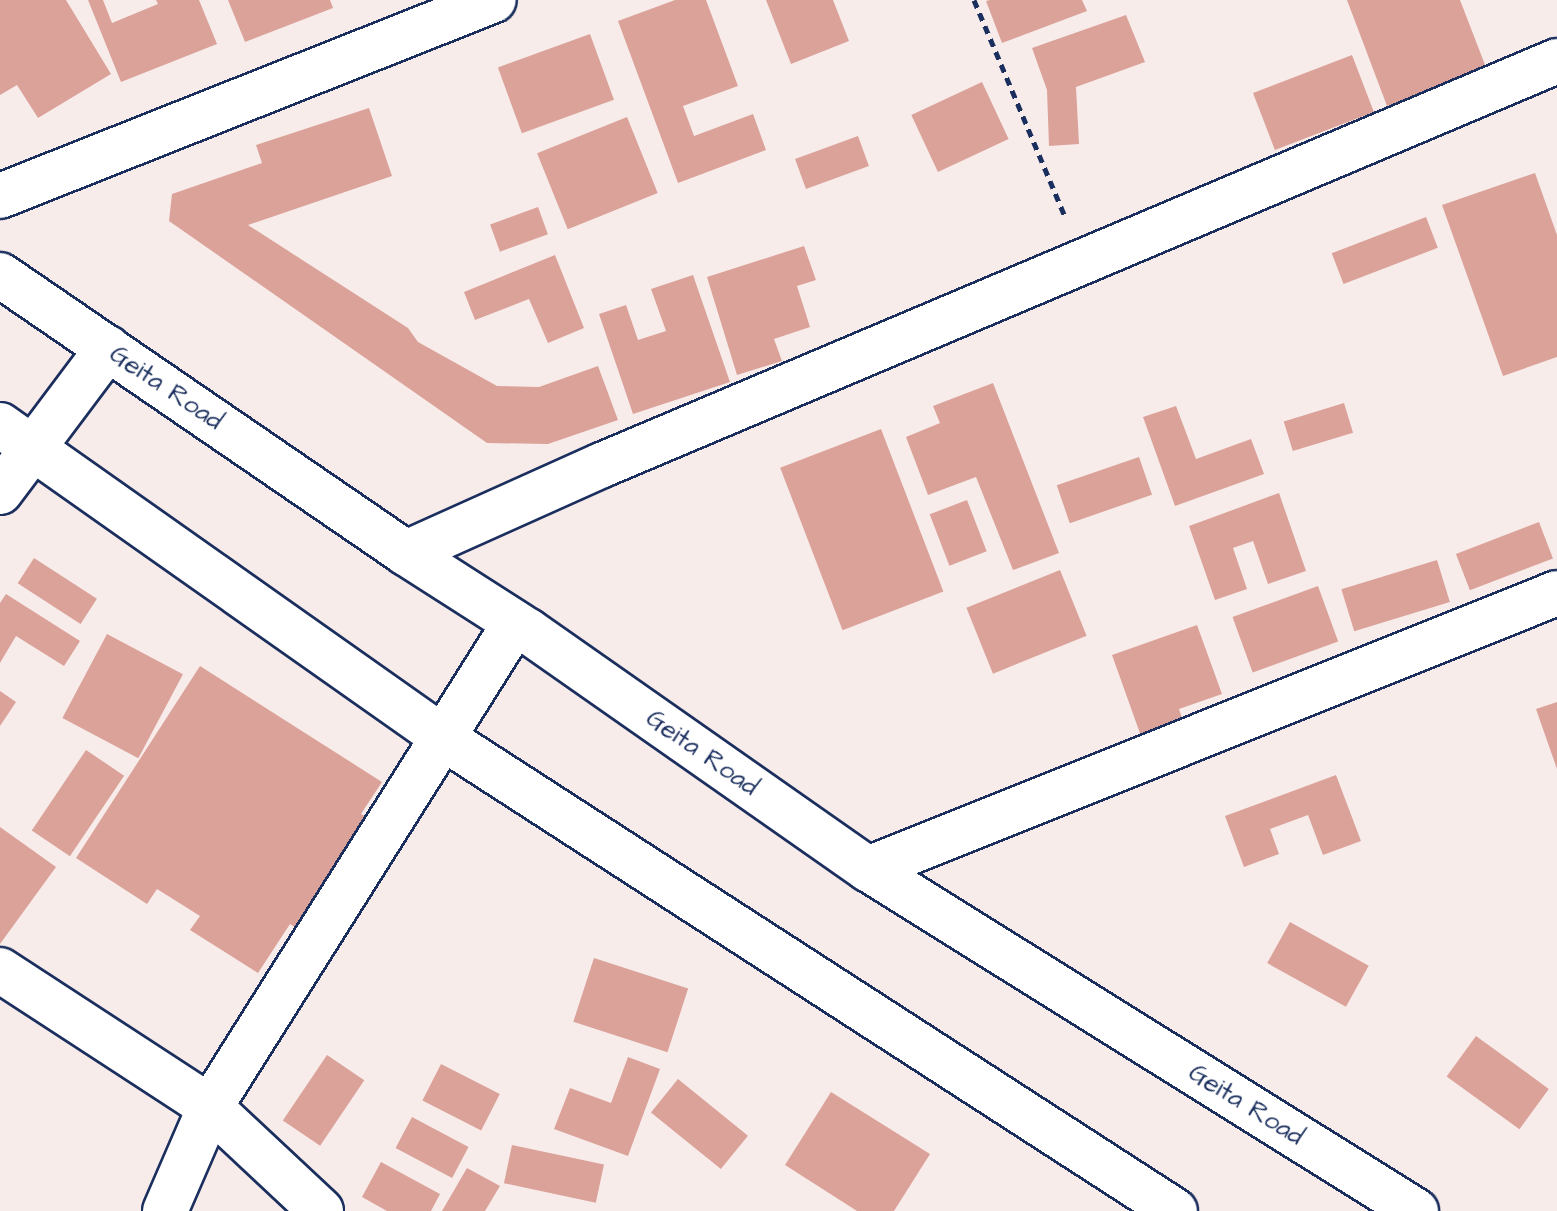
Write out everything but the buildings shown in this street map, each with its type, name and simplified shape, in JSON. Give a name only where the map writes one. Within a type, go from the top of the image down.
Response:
[{"type":"main road","points":[[0,196],[494,0]]},
{"type":"main road","points":[[406,553],[602,465],[1557,61]]},
{"type":"main road","name":"Geita Road","points":[[0,275],[406,553],[515,623],[868,869],[1416,1211]]},
{"type":"main road","points":[[0,492],[16,436],[108,348]]},
{"type":"main road","points":[[16,436],[442,737],[1175,1211]]},
{"type":"main road","points":[[868,869],[1557,593]]},
{"type":"main road","points":[[165,1211],[210,1107],[515,623]]},
{"type":"main road","points":[[0,970],[210,1107],[321,1211]]},
{"type":"path","points":[[974,0],[1084,261]]}]
